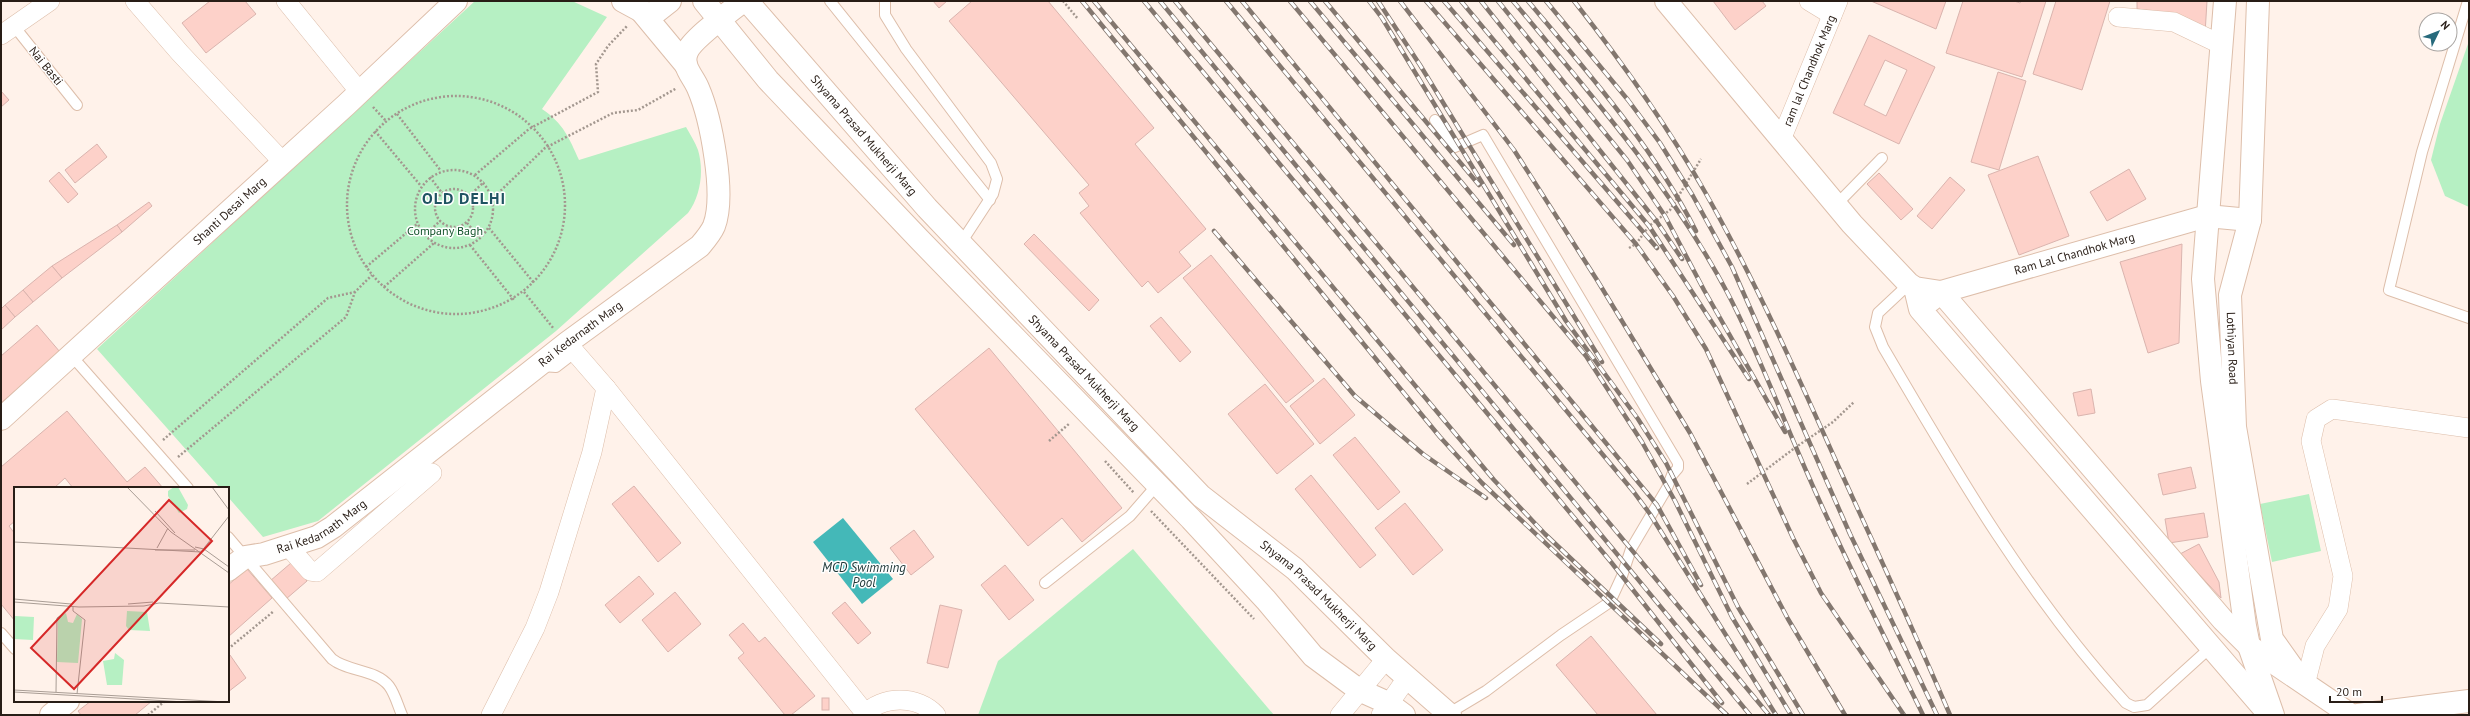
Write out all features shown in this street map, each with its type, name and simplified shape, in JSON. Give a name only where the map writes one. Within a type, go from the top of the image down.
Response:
[{"type":"street","points":[[8,30],[50,1]]},
{"type":"street","points":[[135,1],[180,53],[282,161]]},
{"type":"street","points":[[286,1],[360,91]]},
{"type":"street","name":"Shanti Desai Marg","points":[[1,419],[70,354],[360,91],[456,1]]},
{"type":"street","points":[[623,1],[642,12],[652,14],[670,1]]},
{"type":"street","name":"Shyama Prasad Mukherji Marg","points":[[704,1],[768,80],[913,233],[1084,407],[1157,485],[1191,518],[1266,600],[1313,656],[1359,690],[1391,711]]},
{"type":"street","points":[[688,70],[685,57],[690,47],[743,1]]},
{"type":"street","name":"Shyama Prasad Mukherji Marg","points":[[747,1],[912,191],[1201,496],[1295,568],[1386,659],[1448,715]]},
{"type":"street","points":[[1666,1],[1781,140],[1914,294],[2270,715]]},
{"type":"street","points":[[1809,1],[1835,8]]},
{"type":"street","name":"Lothiyan Road","points":[[2225,1],[2203,279],[2212,374],[2249,646]]},
{"type":"street","name":"Lothiyan Road","points":[[2258,1],[2250,220],[2230,295],[2235,427],[2272,639],[2328,715]]},
{"type":"street","name":"ram lal Chandhok Marg","points":[[1781,140],[1835,8]]},
{"type":"street","points":[[642,12],[688,70]]},
{"type":"street","points":[[2118,18],[2174,22],[2222,45]]},
{"type":"street","name":"Rai Kedarnath Marg","points":[[244,557],[264,554],[317,537],[333,527],[567,343],[700,246],[714,227],[718,186],[716,154],[698,88],[688,70]]},
{"type":"street","points":[[2207,216],[2250,220]]},
{"type":"street","name":"Ram Lal Chandhok Marg","points":[[1941,292],[2207,216]]},
{"type":"street","points":[[1914,294],[1941,292],[2223,620],[2249,646],[2351,715]]},
{"type":"street","points":[[567,343],[606,388],[865,714],[880,703],[898,700],[915,702],[936,715]]},
{"type":"street","points":[[491,715],[535,628],[549,592],[592,452],[606,388]]},
{"type":"street","points":[[2305,685],[2315,646],[2338,609],[2344,576],[2311,441],[2316,419],[2332,409],[2469,428]]},
{"type":"street","points":[[288,546],[310,571],[317,572],[432,472]]},
{"type":"street","points":[[229,569],[244,557]]},
{"type":"street","points":[[2249,646],[2273,715]]},
{"type":"street","points":[[1340,715],[1386,659]]},
{"type":"street","points":[[1391,711],[1407,678]]},
{"type":"street","points":[[2358,715],[2469,702]]},
{"type":"lane","points":[[830,1],[990,200]]},
{"type":"lane","points":[[885,1],[885,15],[906,49],[991,163],[997,179],[990,200],[961,244]]},
{"type":"lane","points":[[2468,1],[2422,152],[2389,290],[2469,318]]},
{"type":"lane","name":"Nai Basti","points":[[8,30],[77,105]]},
{"type":"lane","points":[[1435,120],[1455,147],[1483,135],[1678,463],[1678,468],[1672,475],[1667,488],[1631,549],[1622,576],[1610,602],[1561,635],[1486,691],[1448,715]]},
{"type":"lane","points":[[1836,205],[1882,158]]},
{"type":"lane","points":[[1914,294],[1878,313],[1876,327],[1883,347],[1966,485],[2028,583],[2102,676],[2126,703],[2134,707],[2147,705],[2212,646]]},
{"type":"lane","points":[[70,354],[187,487]]},
{"type":"lane","points":[[1045,583],[1130,516],[1157,485]]},
{"type":"lane","points":[[229,538],[332,659],[345,667],[377,677],[389,686],[402,715]]},
{"type":"lane","points":[[1,633],[14,648]]},
{"type":"path","points":[[1063,1],[1078,19]]},
{"type":"path","points":[[475,175],[529,129],[598,92],[596,64],[608,46],[642,12]]},
{"type":"path","points":[[492,199],[546,148],[613,113],[638,110],[678,87],[688,70]]},
{"type":"path","points":[[469,96],[506,111],[529,129],[546,148],[565,181],[567,203],[564,227],[558,247],[534,283],[514,300],[500,307],[487,310],[452,312],[422,306],[393,294],[384,287],[366,267],[355,244],[349,226],[349,185],[364,147],[376,131],[397,114],[417,103],[432,98],[469,96]]},
{"type":"path","points":[[397,114],[441,171]]},
{"type":"path","points":[[376,131],[421,186]]},
{"type":"path","points":[[1629,248],[1636,244],[1650,226],[1670,210],[1701,159]]},
{"type":"path","points":[[454,169],[475,175],[484,182],[492,199],[493,214],[489,228],[480,238],[470,245],[455,249],[434,243],[425,235],[417,224],[414,209],[416,195],[421,186],[430,177],[441,171],[454,169]]},
{"type":"path","points":[[430,177],[442,193]]},
{"type":"path","points":[[469,196],[484,182]]},
{"type":"path","points":[[440,221],[436,206],[442,193],[454,189],[469,196]]},
{"type":"path","points":[[440,221],[455,227],[467,222],[473,211],[469,196]]},
{"type":"path","points":[[425,235],[440,221]]},
{"type":"path","points":[[467,222],[480,238]]},
{"type":"path","points":[[366,267],[417,224]]},
{"type":"path","points":[[489,228],[534,283]]},
{"type":"path","points":[[384,287],[434,243]]},
{"type":"path","points":[[470,245],[514,300]]},
{"type":"path","points":[[169,465],[346,317],[355,292],[372,275]]},
{"type":"path","points":[[154,448],[328,298],[355,292]]},
{"type":"path","points":[[524,292],[567,343]]},
{"type":"path","points":[[1747,484],[1796,447],[1834,422],[1854,402]]},
{"type":"path","points":[[1049,441],[1084,407]]},
{"type":"path","points":[[229,648],[284,602]]},
{"type":"path","points":[[148,715],[164,702]]},
{"type":"green space","name":"Company Bagh","points":[[475,1],[572,1],[607,17],[542,109],[561,126],[569,138],[579,160],[686,127],[697,147],[701,166],[700,183],[696,199],[688,213],[556,331],[318,521],[263,537],[229,498],[229,487],[219,487],[97,349]]},
{"type":"green space","points":[[2469,41],[2469,207],[2445,196],[2431,160],[2440,124]]},
{"type":"green space","points":[[2309,494],[2321,551],[2272,562],[2260,504]]},
{"type":"green space","points":[[1133,549],[1274,715],[978,715],[998,661]]},
{"type":"water","name":"MCD Swimming Pool","points":[[843,518],[893,579],[862,604],[813,542]]},
{"type":"building","points":[[210,1],[245,1],[256,14],[206,53],[182,23]]},
{"type":"building","points":[[933,1],[947,1],[939,8]]},
{"type":"building","points":[[972,1],[1048,1],[1154,128],[1135,144],[1206,229],[1179,252],[1191,266],[1158,293],[1148,281],[1142,287],[1080,213],[1089,206],[1079,193],[1089,185],[949,21]]},
{"type":"building","points":[[1713,1],[1762,1],[1766,6],[1735,30]]},
{"type":"building","points":[[1871,1],[1946,1],[1936,29]]},
{"type":"building","points":[[1963,1],[2014,1],[2020,3],[2021,1],[2046,1],[2022,77],[1946,53]]},
{"type":"building","points":[[2056,1],[2110,1],[2082,90],[2033,74]]},
{"type":"building","points":[[2137,1],[2207,1],[2205,34],[2166,13],[2137,9]]},
{"type":"building","points":[[1869,35],[1935,67],[1899,144],[1833,113]],"holes":[[[1885,60],[1907,70],[1886,116],[1864,105]]]},
{"type":"building","points":[[1998,72],[2026,81],[1999,170],[1971,162]]},
{"type":"building","points":[[1,91],[9,100],[1,107]]},
{"type":"building","points":[[97,144],[107,157],[75,183],[65,170]]},
{"type":"building","points":[[2038,156],[2069,236],[2019,255],[1988,175]]},
{"type":"building","points":[[2129,169],[2146,199],[2107,221],[2090,192]]},
{"type":"building","points":[[59,172],[78,194],[68,203],[49,181]]},
{"type":"building","points":[[1879,173],[1913,209],[1901,220],[1867,184]]},
{"type":"building","points":[[1950,177],[1965,190],[1932,229],[1917,216]]},
{"type":"building","points":[[149,202],[152,206],[122,232],[117,225]]},
{"type":"building","points":[[117,225],[122,232],[62,278],[52,266]]},
{"type":"building","points":[[1034,234],[1099,300],[1089,311],[1024,244]]},
{"type":"building","points":[[2182,244],[2179,343],[2148,353],[2120,262]]},
{"type":"building","points":[[1211,255],[1314,381],[1286,403],[1183,278]]},
{"type":"building","points":[[52,266],[62,278],[33,302],[23,290]]},
{"type":"building","points":[[23,290],[33,302],[15,317],[5,305]]},
{"type":"building","points":[[5,305],[15,317],[1,330],[1,309]]},
{"type":"building","points":[[1161,317],[1191,352],[1180,362],[1150,326]]},
{"type":"building","points":[[37,325],[60,352],[1,403],[1,356]]},
{"type":"building","points":[[989,348],[1122,508],[1082,542],[1062,518],[1028,546],[915,409]]},
{"type":"building","points":[[1324,378],[1355,415],[1320,444],[1290,406]]},
{"type":"building","points":[[1265,384],[1314,444],[1277,474],[1228,414]]},
{"type":"building","points":[[2091,389],[2095,413],[2078,416],[2073,393]]},
{"type":"building","points":[[67,411],[127,482],[145,467],[162,487],[72,487],[65,478],[55,487],[14,487],[14,522],[9,526],[14,533],[14,620],[1,604],[1,467]]},
{"type":"building","points":[[1355,437],[1400,492],[1378,510],[1333,455]]},
{"type":"building","points":[[2191,467],[2196,488],[2163,495],[2158,474]]},
{"type":"building","points":[[1311,475],[1376,555],[1360,568],[1295,489]]},
{"type":"building","points":[[634,486],[681,543],[658,562],[612,504]]},
{"type":"building","points":[[1405,503],[1443,550],[1413,575],[1375,528]]},
{"type":"building","points":[[2204,513],[2208,537],[2169,543],[2165,519]]},
{"type":"building","points":[[914,530],[934,557],[911,575],[890,548]]},
{"type":"building","points":[[2199,544],[2219,582],[2221,598],[2180,554]]},
{"type":"building","points":[[291,563],[307,581],[286,599],[270,581]]},
{"type":"building","points":[[1005,565],[1034,600],[1009,620],[981,585]]},
{"type":"building","points":[[247,569],[272,598],[229,636],[229,584]]},
{"type":"building","points":[[639,576],[654,594],[620,623],[605,605]]},
{"type":"building","points":[[675,592],[701,624],[668,652],[642,620]]},
{"type":"building","points":[[845,602],[871,633],[858,644],[832,613]]},
{"type":"building","points":[[940,605],[962,610],[948,668],[927,663]]},
{"type":"building","points":[[743,623],[759,642],[765,637],[815,696],[791,715],[785,715],[738,658],[744,653],[729,635]]},
{"type":"building","points":[[1591,636],[1657,715],[1598,715],[1556,665]]},
{"type":"building","points":[[230,655],[246,678],[229,691]]},
{"type":"building","points":[[822,698],[829,698],[829,710],[822,710]]},
{"type":"building","points":[[90,702],[151,702],[135,715],[81,715],[78,711]]},
{"type":"railway","points":[[1082,1],[1440,437],[1482,483],[1727,715]]},
{"type":"railway","points":[[1094,1],[1494,480],[1545,534],[1661,644]]},
{"type":"railway","points":[[1144,1],[1611,562],[1722,703]]},
{"type":"railway","points":[[1160,1],[1750,715]]},
{"type":"railway","points":[[1175,1],[1769,715]]},
{"type":"railway","points":[[1226,1],[1633,491],[1650,514],[1776,715]]},
{"type":"railway","points":[[1242,1],[1657,505],[1701,585]]},
{"type":"railway","points":[[1290,1],[1586,356],[1642,442],[1675,501],[1732,617],[1791,715]]},
{"type":"railway","points":[[1310,1],[1514,245]]},
{"type":"railway","points":[[1325,1],[1479,185]]},
{"type":"railway","points":[[1369,1],[1382,18],[1566,321],[1638,419],[1666,463],[1738,607],[1803,715]]},
{"type":"railway","points":[[1378,1],[1420,65],[1602,362]]},
{"type":"railway","points":[[1400,1],[1514,150],[1597,280],[1690,433],[1788,619],[1845,715]]},
{"type":"railway","points":[[1426,1],[1636,244],[1673,296],[1706,349],[1793,538],[1821,593],[1904,715]]},
{"type":"railway","points":[[1444,1],[1657,248]]},
{"type":"railway","points":[[1461,1],[1649,226],[1749,379]]},
{"type":"railway","points":[[1481,1],[1657,222],[1682,259]]},
{"type":"railway","points":[[1498,1],[1627,160],[1665,216],[1704,290],[1785,432]]},
{"type":"railway","points":[[1513,1],[1600,105],[1628,141],[1655,177],[1705,253],[1738,314],[1821,505],[1923,715]]},
{"type":"railway","points":[[1528,1],[1596,83],[1640,140],[1679,199],[1696,231]]},
{"type":"railway","points":[[1546,1],[1628,100],[1660,143],[1693,196],[1732,267],[1850,534],[1937,715]]},
{"type":"railway","points":[[1574,1],[1627,71],[1660,118],[1705,192],[1742,260],[1792,364],[1910,623],[1950,715]]},
{"type":"railway","points":[[1214,231],[1355,396],[1423,454],[1486,498]]},
{"type":"district","name":"OLD DELHI","points":[[464,198]]}]
